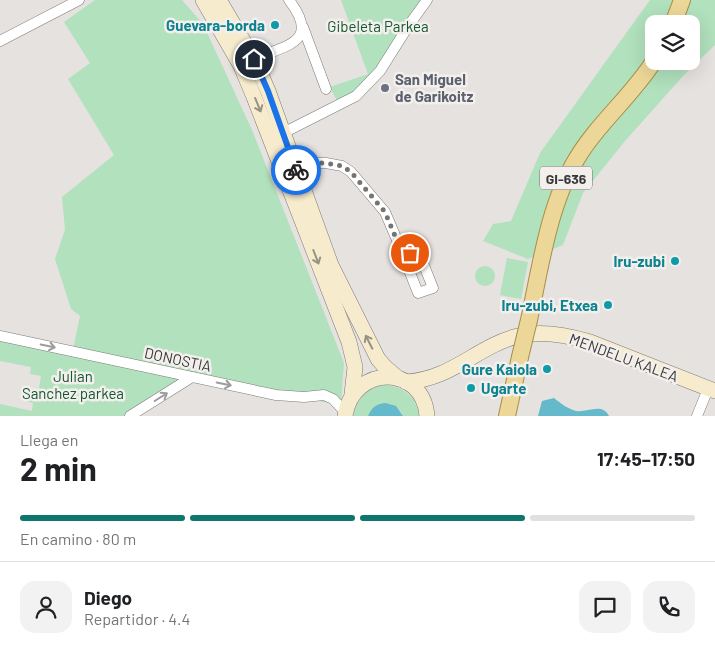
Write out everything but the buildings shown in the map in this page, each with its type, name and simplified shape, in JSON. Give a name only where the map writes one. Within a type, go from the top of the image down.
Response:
[{"type":"main road","points":[[203,0],[241,66],[349,342],[355,367],[352,394],[345,414]]},
{"type":"main road","points":[[219,0],[254,59],[268,91],[339,282],[378,359],[385,367],[419,393],[426,410]]},
{"type":"main road","points":[[676,15],[682,0]]},
{"type":"main road","name":"GI-636","points":[[507,416],[551,223],[563,184],[581,152],[647,70]]},
{"type":"main road","name":"MENDELU KALEA","points":[[352,394],[369,380],[384,377],[403,381],[429,379],[450,370],[491,347],[512,338],[528,334],[572,336],[712,390]]},
{"type":"main road","name":"MENDELU KALEA","points":[[426,410],[435,386],[450,370]]},
{"type":"street","points":[[0,42],[79,0]]},
{"type":"street","points":[[283,133],[356,96],[380,71],[427,0]]},
{"type":"street","points":[[290,1],[298,14],[326,89]]},
{"type":"street","points":[[254,59],[297,40],[302,34],[302,26]]},
{"type":"street","points":[[296,170],[315,163],[326,163],[342,166],[351,172],[385,212],[400,248]]},
{"type":"street","name":"DONOSTIA","points":[[0,336],[276,395],[304,397],[324,395],[332,399],[345,414]]},
{"type":"street","points":[[130,416],[192,377]]},
{"type":"street","points":[[698,416],[712,390]]},
{"type":"green space","points":[[95,0],[182,0],[203,24],[252,130],[344,363],[341,403],[323,402],[73,349],[80,316],[71,309],[55,259],[65,230],[62,197],[114,155],[68,79],[90,63],[64,22]]},
{"type":"green space","name":"Gibeleta Parkea","points":[[341,0],[427,0],[380,71],[339,105],[330,87],[368,74]]},
{"type":"green space","points":[[650,0],[715,0],[715,45],[700,60],[700,15],[645,15],[645,70],[689,70],[625,141],[583,193],[563,245],[528,259],[483,241],[493,224],[511,221],[540,153]]},
{"type":"green space","points":[[507,258],[528,262],[521,299],[500,295]]},
{"type":"green space","points":[[481,266],[489,266],[495,272],[495,280],[489,286],[481,286],[475,280],[475,272]]},
{"type":"green space","name":"Julian Sanchez parkea","points":[[0,336],[192,377],[130,416],[0,416],[0,404],[32,411],[33,403],[25,401],[26,392],[38,394],[41,376],[30,374],[31,367],[0,361]]},
{"type":"green space","points":[[385,385],[398,388],[408,394],[418,409],[419,416],[403,416],[395,407],[385,403],[375,406],[368,416],[353,416],[360,399],[368,391]]},
{"type":"water","points":[[554,398],[564,406],[576,411],[598,409],[606,412],[609,416],[538,416],[542,401]]},
{"type":"water","points":[[386,403],[396,406],[403,416],[368,416],[375,406]]},
{"type":"way so far","points":[[296,170],[315,163],[326,163],[342,166],[351,172],[385,212],[400,248],[410,253]]},
{"type":"place","name":"Guevara-borda","points":[[275,25]]},
{"type":"place","name":"San Miguel de Garikoitz","points":[[385,88]]},
{"type":"place","name":"Iru-zubi","points":[[675,261]]},
{"type":"place","name":"Iru-zubi, Etxea","points":[[608,305]]},
{"type":"place","name":"Gure Kaiola","points":[[547,369]]},
{"type":"place","name":"Ugarte","points":[[471,388]]},
{"type":"route","points":[[254,59],[268,91],[296,170]]}]
